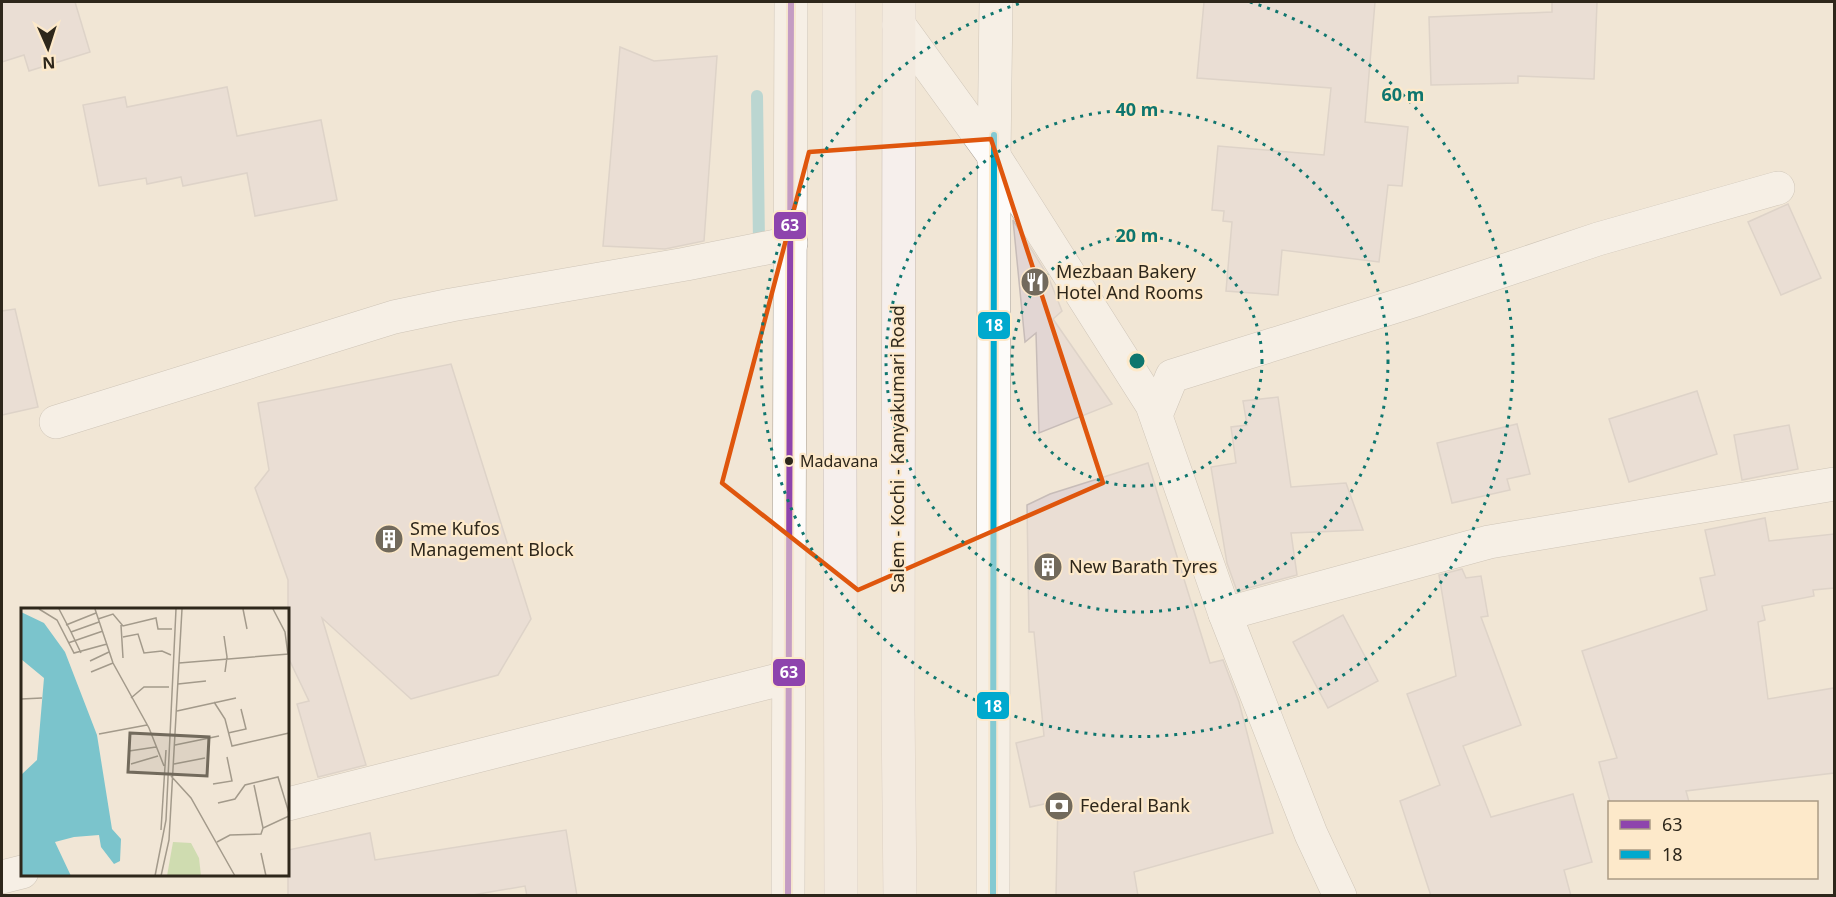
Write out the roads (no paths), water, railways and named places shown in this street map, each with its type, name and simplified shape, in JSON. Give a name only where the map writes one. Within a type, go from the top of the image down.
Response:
[{"type":"highway","points":[[839,2],[841,896]]},
{"type":"highway","name":"Salem - Kochi - Kanyakumari Road","points":[[893,9],[900,896]]},
{"type":"street","points":[[788,896],[791,2]]},
{"type":"street","points":[[993,896],[996,2]]},
{"type":"street","points":[[893,9],[994,156],[1152,405],[1225,614],[1311,834],[1341,896]]},
{"type":"street","points":[[1156,415],[1172,376],[1405,303],[1598,239],[1778,188]]},
{"type":"street","points":[[56,422],[394,316],[791,243]]},
{"type":"street","points":[[1225,614],[1489,542],[1834,484]]},
{"type":"street","points":[[290,803],[790,677]]},
{"type":"street","points":[[2,877],[21,872]]},
{"type":"waterway","points":[[757,96],[759,243]]},
{"type":"place","name":"Mezbaan Bakery Hotel And Rooms","points":[[1035,282]]},
{"type":"place","name":"Madavana","points":[[789,461]]},
{"type":"place","name":"Sme Kufos Management Block","points":[[389,539]]},
{"type":"place","name":"New Barath Tyres","points":[[1048,567]]},
{"type":"place","name":"Federal Bank","points":[[1059,806]]}]
